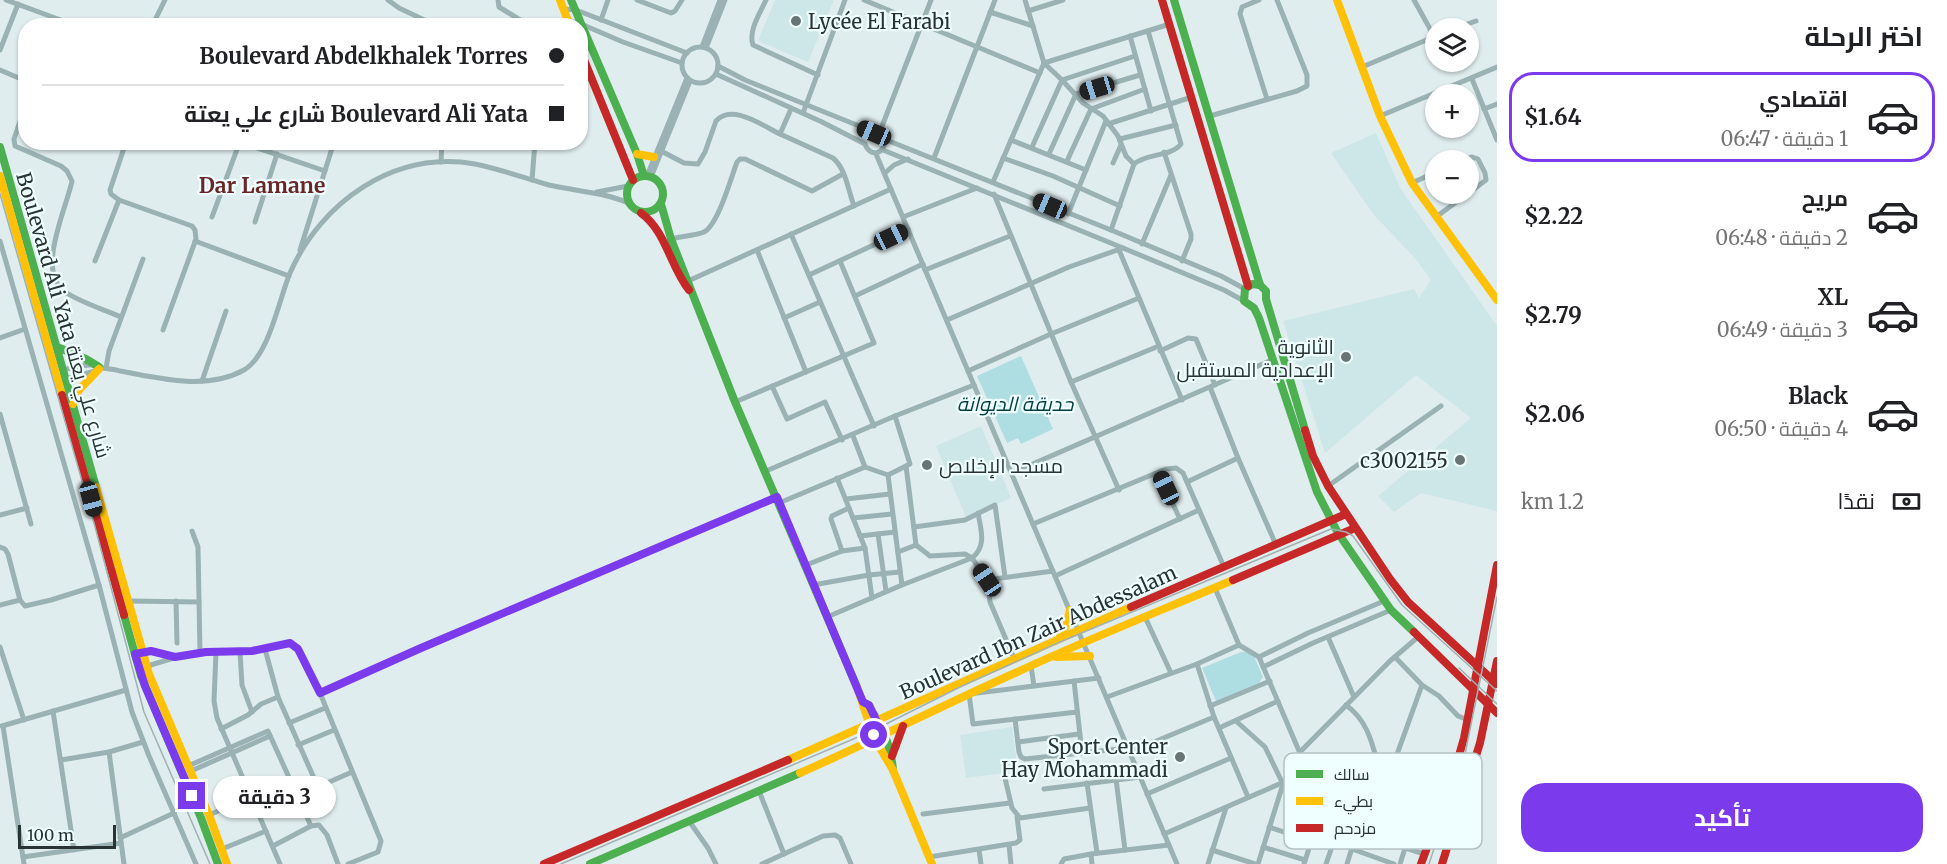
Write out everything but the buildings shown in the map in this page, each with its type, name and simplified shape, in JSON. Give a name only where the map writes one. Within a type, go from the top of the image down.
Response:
[{"type":"main road","points":[[560,0],[567,18]]},
{"type":"main road","points":[[571,0],[579,18]]},
{"type":"main road","points":[[1162,0],[1247,287],[1244,301],[1254,308],[1259,318],[1309,470],[1331,521],[1391,610],[1497,713]]},
{"type":"main road","points":[[1174,0],[1260,285],[1266,291],[1266,299],[1313,456],[1328,486],[1355,528],[1408,602],[1495,682]]},
{"type":"main road","points":[[1337,0],[1380,116],[1412,183],[1497,300]]},
{"type":"main road","points":[[588,41],[625,129],[648,176],[656,180],[662,188],[663,199],[658,208],[648,213],[638,212]]},
{"type":"main road","points":[[588,71],[631,183],[627,197],[628,203],[638,212],[645,214],[652,222],[682,284],[691,291]]},
{"type":"main road","name":"Boulevard Ali Yata شارع علي يعتة","points":[[0,147],[57,347],[60,371]]},
{"type":"main road","points":[[637,154],[654,157]]},
{"type":"main road","name":"Boulevard Ali Yata شارع علي يعتة","points":[[0,176],[60,371],[143,668],[218,864]]},
{"type":"main road","points":[[631,183],[648,176]]},
{"type":"main road","points":[[661,204],[671,239],[735,402],[863,702],[869,705],[873,724],[892,756]]},
{"type":"main road","points":[[1247,287],[1252,284],[1260,285]]},
{"type":"main road","points":[[1254,308],[1262,306],[1266,299]]},
{"type":"main road","points":[[57,347],[90,360],[101,368],[79,390],[73,404]]},
{"type":"main road","name":"Boulevard Ali Yata شارع علي يعتة","points":[[62,380],[73,404],[129,601],[139,653]]},
{"type":"main road","name":"Boulevard Ibn Zair Abdessalam","points":[[544,864],[873,724],[1014,658],[1346,514]]},
{"type":"main road","name":"Boulevard Ibn Zair Abdessalam","points":[[590,864],[603,861],[880,738],[1031,666],[1355,528]]},
{"type":"main road","points":[[1458,753],[1468,720],[1497,565]]},
{"type":"main road","points":[[1059,639],[1066,626],[1070,610]]},
{"type":"main road","points":[[1463,652],[1471,652],[1482,645]]},
{"type":"main road","points":[[1052,657],[1090,656]]},
{"type":"main road","points":[[1477,753],[1495,682],[1497,661]]},
{"type":"main road","name":"Boulevard Ali Yata شارع علي يعتة","points":[[143,668],[189,769],[227,864]]},
{"type":"main road","points":[[903,726],[892,756],[893,770],[930,861]]},
{"type":"main road","points":[[880,738],[886,763],[893,770]]},
{"type":"main road","points":[[1421,864],[1426,849]]},
{"type":"main road","points":[[1442,864],[1447,849]]},
{"type":"street","points":[[7,0],[56,18]]},
{"type":"street","points":[[156,18],[165,0]]},
{"type":"street","points":[[388,0],[420,18]]},
{"type":"street","points":[[399,8],[402,0]]},
{"type":"street","points":[[498,0],[499,7],[517,18]]},
{"type":"street","points":[[600,20],[608,0]]},
{"type":"street","points":[[637,0],[671,13],[682,0]]},
{"type":"street","points":[[704,48],[720,0]]},
{"type":"street","points":[[704,48],[725,0]]},
{"type":"street","points":[[766,0],[753,32],[751,40],[753,45],[818,75]]},
{"type":"street","points":[[803,113],[845,0]]},
{"type":"street","points":[[864,0],[1040,73]]},
{"type":"street","points":[[879,135],[932,0]]},
{"type":"street","points":[[934,158],[995,0]]},
{"type":"street","points":[[1025,0],[1044,63],[1091,109],[1101,114],[1121,142],[1126,156],[1134,164]]},
{"type":"street","points":[[1028,11],[1063,0]]},
{"type":"street","points":[[1259,0],[1242,7],[1240,14],[1267,99]]},
{"type":"street","points":[[1210,116],[1304,89],[1308,79],[1277,0]]},
{"type":"street","points":[[1414,0],[1425,19]]},
{"type":"street","points":[[0,50],[18,4]]},
{"type":"street","points":[[564,9],[576,10],[687,53]]},
{"type":"street","points":[[990,12],[1033,26]]},
{"type":"street","points":[[1044,63],[1170,24]]},
{"type":"street","points":[[588,27],[682,63]]},
{"type":"street","points":[[1111,230],[1134,164],[1145,157],[1180,146],[1148,31]]},
{"type":"street","points":[[1130,36],[1151,111]]},
{"type":"street","points":[[1362,67],[1425,40]]},
{"type":"street","points":[[704,48],[715,55],[718,66],[716,74],[701,84],[688,79],[682,71],[682,63],[691,49],[704,48]]},
{"type":"street","points":[[1032,147],[1062,80],[1135,56]]},
{"type":"street","points":[[993,182],[1044,63]]},
{"type":"street","points":[[718,66],[1247,287]]},
{"type":"street","points":[[1380,116],[1497,67]]},
{"type":"street","points":[[0,70],[18,78]]},
{"type":"street","points":[[716,74],[803,113],[865,144],[869,151],[876,154],[1177,864]]},
{"type":"street","points":[[1049,154],[1076,94],[1140,75]]},
{"type":"street","points":[[648,176],[662,151],[688,79]]},
{"type":"street","points":[[648,176],[688,79]]},
{"type":"street","points":[[1472,79],[1497,140]]},
{"type":"street","points":[[1067,161],[1091,109],[1145,89]]},
{"type":"street","points":[[1107,123],[1192,97]]},
{"type":"street","points":[[1484,109],[1497,104]]},
{"type":"street","points":[[780,134],[791,108]]},
{"type":"street","points":[[662,151],[684,163],[698,164],[718,118],[729,114],[743,117],[832,158],[840,166],[854,206]]},
{"type":"street","points":[[1068,214],[1107,123]]},
{"type":"street","points":[[1121,142],[1176,126]]},
{"type":"street","points":[[18,127],[14,139],[15,146],[18,147]]},
{"type":"street","points":[[865,144],[867,137],[879,135]]},
{"type":"street","points":[[876,154],[883,150],[885,145],[879,135]]},
{"type":"street","points":[[1011,140],[1086,170]]},
{"type":"street","points":[[1113,163],[1121,142]]},
{"type":"street","points":[[24,150],[61,166],[67,171],[72,181],[53,245],[54,267],[58,284],[68,293],[121,317]]},
{"type":"street","points":[[123,150],[110,190],[111,194],[118,200],[193,227],[196,233],[163,330]]},
{"type":"street","points":[[212,217],[237,150]]},
{"type":"street","points":[[265,150],[325,171]]},
{"type":"street","points":[[60,371],[91,365],[154,377],[202,381],[234,375],[253,364],[265,343],[297,258],[332,150]]},
{"type":"street","points":[[441,162],[442,150]]},
{"type":"street","points":[[532,180],[534,150]]},
{"type":"street","points":[[883,150],[1224,290],[1244,301]]},
{"type":"street","points":[[1164,152],[1191,234],[1182,261]]},
{"type":"street","points":[[255,222],[277,154]]},
{"type":"street","points":[[1003,158],[1120,206]]},
{"type":"street","points":[[671,239],[703,233],[709,228],[740,159],[746,159],[812,191],[843,174]]},
{"type":"street","points":[[885,174],[894,165],[908,159]]},
{"type":"street","points":[[1479,161],[1486,180],[1479,185]]},
{"type":"street","points":[[297,258],[320,224],[360,188],[384,175],[441,162],[474,164],[628,203]]},
{"type":"street","points":[[1142,244],[1171,175]]},
{"type":"street","points":[[1412,183],[1425,177]]},
{"type":"street","points":[[593,193],[631,183]]},
{"type":"street","points":[[903,217],[977,188]]},
{"type":"street","points":[[688,281],[891,189]]},
{"type":"street","points":[[994,194],[1071,382],[1119,490]]},
{"type":"street","points":[[95,261],[118,200]]},
{"type":"street","points":[[1436,217],[1454,204]]},
{"type":"street","points":[[809,275],[908,229]]},
{"type":"street","points":[[791,234],[874,426]]},
{"type":"street","points":[[855,296],[924,267],[1010,236]]},
{"type":"street","name":"Boulevard Ali Yata شارع علي يعتة","points":[[0,241],[99,585],[126,690],[143,742],[196,864]]},
{"type":"street","points":[[195,241],[289,276]]},
{"type":"street","points":[[947,320],[1070,267],[1121,249]]},
{"type":"street","points":[[1121,249],[1138,298],[1182,400]]},
{"type":"street","points":[[757,250],[806,372]]},
{"type":"street","points":[[62,380],[101,368],[143,259]]},
{"type":"street","points":[[735,402],[874,343],[840,261]]},
{"type":"street","points":[[969,371],[1138,298]]},
{"type":"street","points":[[784,318],[820,302]]},
{"type":"street","points":[[202,381],[226,311]]},
{"type":"street","points":[[0,338],[25,329]]},
{"type":"street","points":[[1071,382],[1188,338],[1196,339],[1238,458],[1276,545]]},
{"type":"street","points":[[1012,473],[1274,359]]},
{"type":"street","points":[[766,471],[974,385]]},
{"type":"street","points":[[772,386],[786,419],[825,402],[842,440]]},
{"type":"street","points":[[1328,486],[1442,406]]},
{"type":"street","points":[[0,414],[31,524]]},
{"type":"street","points":[[320,693],[421,648],[778,500],[865,467],[888,475],[910,464],[895,416]]},
{"type":"street","points":[[853,436],[865,467]]},
{"type":"street","points":[[1187,482],[1238,458]]},
{"type":"street","points":[[906,466],[916,545],[930,556],[965,554],[972,558],[987,580],[990,602],[1014,658]]},
{"type":"street","points":[[1033,524],[1158,473],[1176,468],[1184,473],[1224,567]]},
{"type":"street","points":[[1158,473],[1180,519]]},
{"type":"street","points":[[888,475],[902,585]]},
{"type":"street","points":[[837,478],[865,548],[872,597]]},
{"type":"street","points":[[846,500],[890,494]]},
{"type":"street","points":[[914,527],[965,520],[995,505],[1005,577]]},
{"type":"street","points":[[0,515],[27,508]]},
{"type":"street","points":[[842,551],[831,519],[832,516],[849,508]]},
{"type":"street","points":[[987,580],[1054,573],[1199,510]]},
{"type":"street","points":[[827,617],[886,591],[972,558],[982,546],[978,513]]},
{"type":"street","points":[[853,518],[892,514]]},
{"type":"street","points":[[192,531],[198,547],[200,652]]},
{"type":"street","points":[[860,536],[895,532]]},
{"type":"street","points":[[878,534],[886,591]]},
{"type":"street","points":[[898,552],[916,545]]},
{"type":"street","points":[[0,547],[8,554],[20,600],[24,605],[32,605],[99,585]]},
{"type":"street","points":[[806,565],[842,551],[865,548]]},
{"type":"street","points":[[813,585],[900,572]]},
{"type":"street","points":[[1215,588],[1239,645],[1259,657],[1300,752],[1418,637]]},
{"type":"street","points":[[0,605],[20,600]]},
{"type":"street","points":[[129,601],[199,602]]},
{"type":"street","points":[[1259,657],[1303,635],[1384,601]]},
{"type":"street","points":[[176,602],[177,643]]},
{"type":"street","points":[[1263,667],[1391,610]]},
{"type":"street","points":[[1145,617],[1171,673]]},
{"type":"street","points":[[1303,635],[1308,646]]},
{"type":"street","points":[[1328,637],[1354,697]]},
{"type":"street","points":[[143,668],[175,657],[200,652],[240,652],[290,643],[294,645],[320,693],[381,841],[378,852],[348,864]]},
{"type":"street","points":[[1107,697],[1197,664],[1239,645]]},
{"type":"street","points":[[0,646],[24,720]]},
{"type":"street","points":[[264,649],[278,697],[318,787]]},
{"type":"street","points":[[139,653],[160,652],[175,657]]},
{"type":"street","points":[[216,652],[214,701],[217,718],[280,864]]},
{"type":"street","points":[[240,652],[242,685],[252,712]]},
{"type":"street","points":[[1395,657],[1422,685],[1439,696],[1458,716],[1468,720]]},
{"type":"street","points":[[1197,664],[1214,717],[1248,797]]},
{"type":"street","points":[[1031,666],[1034,686]]},
{"type":"street","points":[[1077,712],[974,724],[969,694],[1099,678]]},
{"type":"street","points":[[1074,681],[1082,753]]},
{"type":"street","points":[[1210,706],[1270,681]]},
{"type":"street","points":[[1397,753],[1422,685]]},
{"type":"street","points":[[126,690],[2,726],[23,861],[121,841],[174,813]]},
{"type":"street","points":[[221,729],[252,712],[261,704],[278,697]]},
{"type":"street","points":[[1219,728],[1278,701]]},
{"type":"street","points":[[1346,705],[1366,724],[1375,753]]},
{"type":"street","points":[[289,723],[325,708]]},
{"type":"street","points":[[53,711],[74,850]]},
{"type":"street","points":[[1015,719],[1021,757],[1025,759],[1129,750],[1214,717]]},
{"type":"street","points":[[1212,850],[1256,864],[1283,784],[1265,747],[1236,721]]},
{"type":"street","points":[[298,745],[334,730]]},
{"type":"street","points":[[1018,742],[1079,734]]},
{"type":"street","points":[[189,769],[270,736],[311,826]]},
{"type":"street","points":[[61,760],[108,752],[143,742]]},
{"type":"street","points":[[108,752],[124,864]]},
{"type":"street","points":[[1147,794],[1231,758]]},
{"type":"street","points":[[297,795],[352,772]]},
{"type":"street","points":[[1044,789],[1140,777]]},
{"type":"street","points":[[930,861],[1009,845],[1020,840],[1017,817],[1010,803],[1005,778]]},
{"type":"street","points":[[1116,779],[1125,850]]},
{"type":"street","points":[[1087,783],[1094,853],[1092,864]]},
{"type":"street","points":[[1164,834],[1283,784]]},
{"type":"street","points":[[759,791],[784,854]]},
{"type":"street","points":[[208,814],[250,797]]},
{"type":"street","points":[[923,814],[1010,803]]},
{"type":"street","points":[[1017,817],[1090,808]]},
{"type":"street","points":[[1208,864],[1226,808]]},
{"type":"street","points":[[689,821],[716,864]]},
{"type":"street","points":[[273,846],[311,826],[319,825],[324,830],[338,864]]},
{"type":"street","points":[[1269,827],[1284,833]]},
{"type":"street","points":[[222,849],[266,831]]},
{"type":"street","points":[[763,864],[823,836],[835,835],[843,843],[851,864]]},
{"type":"street","points":[[1009,845],[1011,864]]},
{"type":"street","points":[[1061,864],[1064,859],[1094,853],[1168,845]]},
{"type":"street","points":[[1263,847],[1304,862]]},
{"type":"street","points":[[1326,864],[1331,849]]},
{"type":"street","points":[[1347,864],[1352,849],[1379,861],[1394,864]]},
{"type":"street","points":[[1400,864],[1405,849]]},
{"type":"street","points":[[1413,849],[1424,854]]},
{"type":"street","points":[[980,850],[981,864]]},
{"type":"shaded area","name":"Lycée El Farabi","points":[[775,0],[834,0],[808,62],[758,41]]},
{"type":"shaded area","points":[[1376,133],[1400,188],[1497,326],[1497,511],[1421,493],[1394,512],[1378,496],[1471,418],[1416,375],[1325,453],[1283,321],[1414,289],[1419,298],[1431,280],[1416,259],[1374,215],[1331,153]]},
{"type":"shaded area","points":[[981,426],[1011,498],[966,517],[936,446]]},
{"type":"shaded area","points":[[1012,727],[1018,771],[966,778],[960,735]]},
{"type":"green space","name":"حديقة الديوانة","points":[[1021,356],[1053,429],[1021,444],[1018,438],[1007,443],[977,376]]},
{"type":"green space","points":[[1241,652],[1252,652],[1263,677],[1259,683],[1216,701],[1202,668]]},
{"type":"tram line","points":[[0,194],[94,523],[144,712],[210,864]]},
{"type":"tram line","points":[[561,864],[872,731],[962,686],[1060,642],[1331,529],[1353,536],[1402,605],[1497,691]]},
{"type":"tram line","points":[[1465,753],[1497,597]]},
{"type":"tram line","points":[[1459,668],[1497,704]]},
{"type":"tram line","points":[[1429,864],[1434,849]]},
{"type":"traffic: fast","points":[[571,0],[579,18]]},
{"type":"traffic: fast","points":[[1174,0],[1260,285],[1266,291],[1266,299],[1305,430]]},
{"type":"traffic: fast","points":[[588,40],[637,154],[644,176]]},
{"type":"traffic: fast","points":[[0,147],[96,487]]},
{"type":"traffic: fast","points":[[645,176],[658,181],[663,194],[658,207],[645,212],[632,207],[627,194],[632,181],[645,176]]},
{"type":"traffic: fast","points":[[661,204],[671,239],[735,402],[857,687]]},
{"type":"traffic: fast","points":[[1260,285],[1252,284],[1245,289],[1244,301],[1254,308],[1259,318],[1317,492],[1338,533],[1391,610],[1414,632]]},
{"type":"traffic: fast","points":[[57,347],[99,367]]},
{"type":"traffic: fast","points":[[124,615],[141,676],[218,864]]},
{"type":"traffic: fast","points":[[863,702],[875,716],[884,733],[893,770]]},
{"type":"traffic: fast","points":[[590,864],[800,773]]},
{"type":"traffic: slow","points":[[560,0],[567,18]]},
{"type":"traffic: slow","points":[[1337,0],[1380,116],[1412,183],[1497,300]]},
{"type":"traffic: slow","points":[[637,154],[654,157]]},
{"type":"traffic: slow","points":[[0,176],[62,395]]},
{"type":"traffic: slow","points":[[73,404],[79,390],[99,369]]},
{"type":"traffic: slow","points":[[96,487],[149,674],[209,815],[227,864]]},
{"type":"traffic: slow","points":[[800,773],[1042,661],[1233,580]]},
{"type":"traffic: slow","points":[[788,760],[1131,607]]},
{"type":"traffic: slow","points":[[1059,639],[1066,626],[1070,610]]},
{"type":"traffic: slow","points":[[1056,657],[1090,656]]},
{"type":"traffic: slow","points":[[857,687],[874,738],[893,770],[932,864]]},
{"type":"traffic: jam","points":[[1162,0],[1248,286]]},
{"type":"traffic: jam","points":[[588,70],[633,180]]},
{"type":"traffic: jam","points":[[641,213],[656,229],[689,290]]},
{"type":"traffic: jam","points":[[62,395],[124,615]]},
{"type":"traffic: jam","points":[[1305,430],[1313,456],[1328,486],[1390,579],[1408,602],[1497,684]]},
{"type":"traffic: jam","points":[[1131,607],[1346,514]]},
{"type":"traffic: jam","points":[[1233,580],[1355,528]]},
{"type":"traffic: jam","points":[[1460,753],[1497,565]]},
{"type":"traffic: jam","points":[[1414,632],[1497,713]]},
{"type":"traffic: jam","points":[[1477,753],[1497,661]]},
{"type":"traffic: jam","points":[[892,756],[903,726]]},
{"type":"traffic: jam","points":[[544,864],[788,760]]},
{"type":"traffic: jam","points":[[1421,864],[1427,849]]},
{"type":"traffic: jam","points":[[1442,864],[1447,849]]},
{"type":"place","name":"Lycée El Farabi","points":[[796,21]]},
{"type":"place","name":"الثانوية الإعدادية المستقبل","points":[[1346,357]]},
{"type":"place","name":"c3002155","points":[[1460,460]]},
{"type":"place","name":"مسجد الإخلاص","points":[[927,465]]},
{"type":"place","name":"Sport Center Hay Mohammadi","points":[[1180,757]]},
{"type":"district","name":"Dar Lamane","points":[[262,185]]},
{"type":"route","points":[[192,796],[145,686],[135,654],[151,651],[175,657],[206,652],[252,651],[290,643],[298,649],[320,693],[777,497],[863,702],[869,705],[884,737],[876,740],[874,735]]}]
